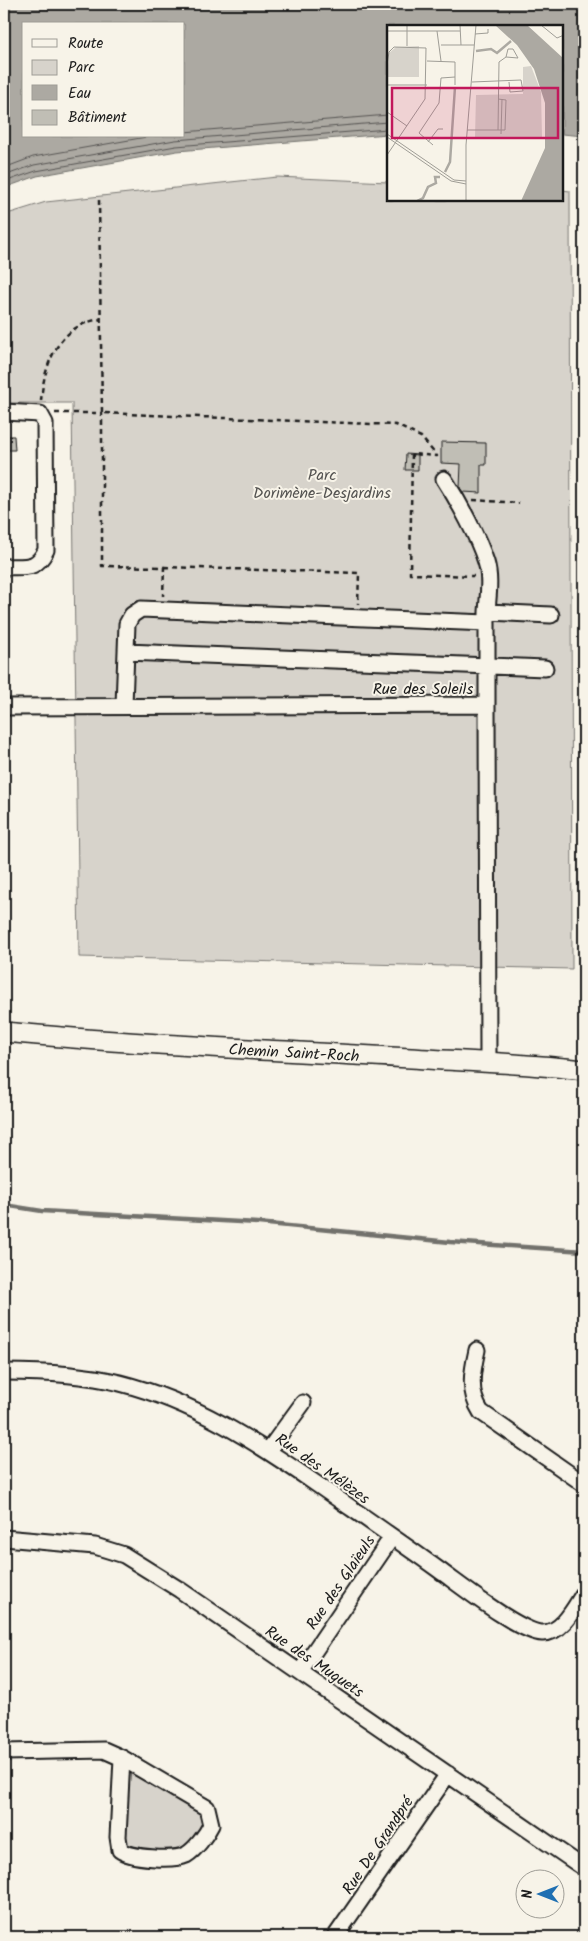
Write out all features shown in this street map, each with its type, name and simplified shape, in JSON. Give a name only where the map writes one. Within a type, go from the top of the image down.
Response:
[{"type":"main road","name":"Chemin Saint-Roch","points":[[4,1032],[228,1049],[488,1061],[584,1070]]},
{"type":"street","points":[[4,412],[40,414],[45,423],[46,550],[40,561],[32,566],[4,567]]},
{"type":"street","points":[[444,480],[456,499],[486,562],[488,577],[487,705]]},
{"type":"street","points":[[124,705],[127,624],[132,615],[140,609],[357,618],[487,618],[551,614]]},
{"type":"street","points":[[126,652],[545,668]]},
{"type":"street","name":"Rue des Soleils","points":[[4,707],[124,705],[487,705],[488,1061]]},
{"type":"street","points":[[477,1350],[472,1377],[472,1390],[474,1402],[481,1412],[584,1484]]},
{"type":"street","name":"Rue des Mélèzes","points":[[4,1372],[62,1374],[122,1384],[194,1409],[238,1431],[485,1602],[529,1629],[542,1633],[560,1626],[584,1593]]},
{"type":"street","points":[[268,1451],[303,1403]]},
{"type":"street","name":"Rue des Glaïeuls","points":[[300,1672],[392,1537]]},
{"type":"street","name":"Rue des Muguets","points":[[4,1538],[95,1546],[124,1555],[300,1672],[584,1868]]},
{"type":"street","points":[[4,1752],[104,1750],[122,1758],[207,1808],[211,1825],[186,1855],[176,1857],[132,1856],[120,1850],[118,1837],[122,1758]]},
{"type":"street","name":"Rue De Grandpré","points":[[335,1937],[448,1774]]},
{"type":"path","points":[[99,200],[102,566],[359,573],[357,618]]},
{"type":"path","points":[[100,318],[76,326],[63,338],[53,352],[47,367],[40,414],[102,413],[396,425],[421,437],[437,456],[412,454],[410,574],[488,577]]},
{"type":"path","points":[[456,499],[519,503]]},
{"type":"path","points":[[163,610],[164,568]]},
{"type":"green space","name":"Parc Dorimène-Desjardins","points":[[277,177],[387,182],[387,201],[563,201],[563,190],[570,191],[572,969],[79,957],[72,403],[4,403],[4,215],[46,202]]},
{"type":"green space","points":[[127,1761],[203,1810],[211,1825],[183,1851],[134,1851],[121,1847]]},
{"type":"water","points":[[4,4],[584,4],[584,136],[563,134],[563,25],[387,25],[387,134],[177,151],[37,176],[4,188]]},
{"type":"building","points":[[4,436],[14,436],[15,450],[4,450]]},
{"type":"building","points":[[441,442],[486,443],[486,465],[481,465],[481,493],[463,492],[460,488],[461,464],[441,463]]},
{"type":"building","points":[[406,454],[418,455],[418,470],[405,470]]},
{"type":"waterway","points":[[4,1205],[42,1211],[258,1223],[450,1242],[584,1251]]}]
